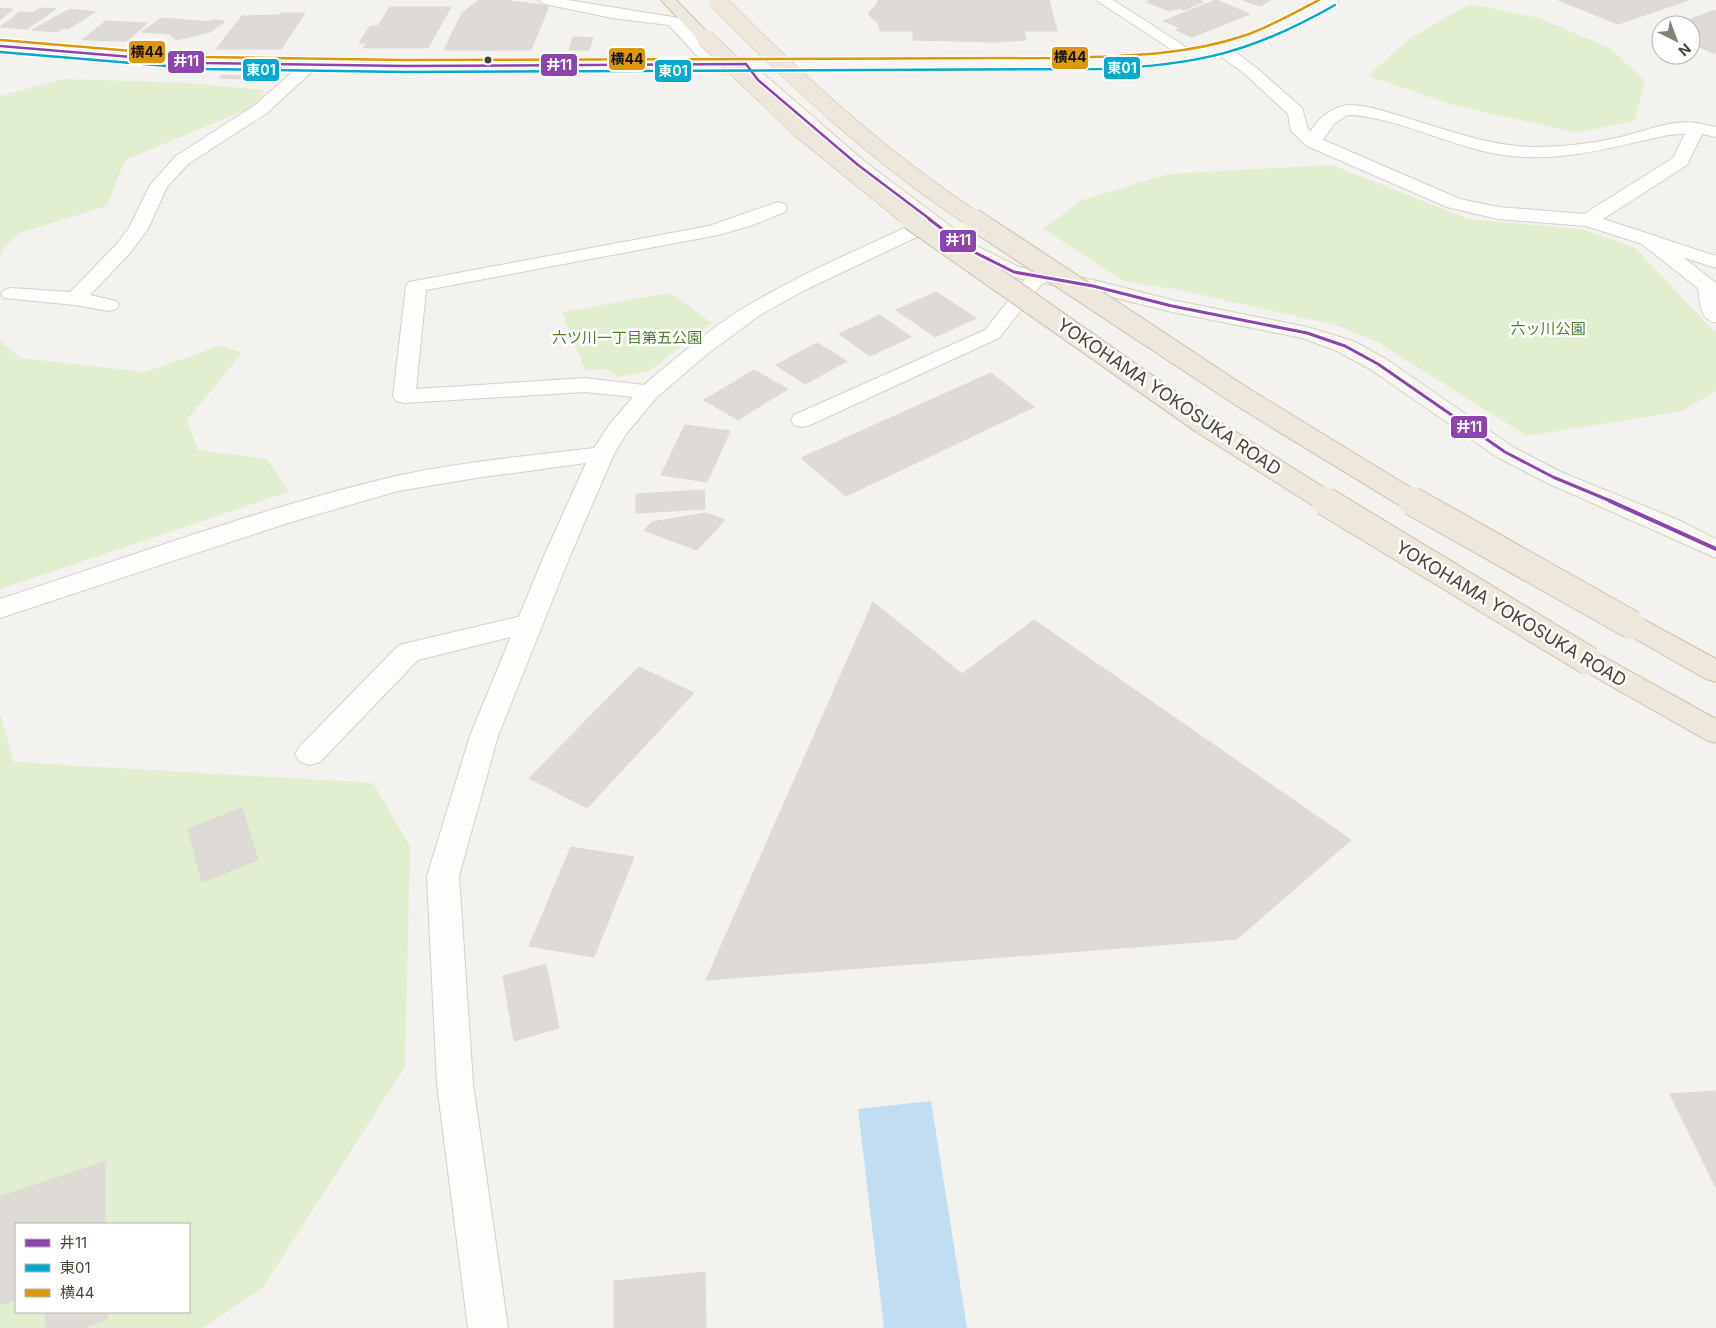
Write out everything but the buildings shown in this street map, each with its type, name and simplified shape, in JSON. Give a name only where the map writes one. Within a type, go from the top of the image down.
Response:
[{"type":"highway","name":"YOKOHAMA YOKOSUKA ROAD","points":[[668,0],[725,60],[801,130],[913,221],[1202,423],[1375,533],[1589,661],[1716,732]]},
{"type":"highway","points":[[718,0],[769,53],[846,123],[949,203],[1244,398],[1430,512],[1716,672]]},
{"type":"main road","points":[[0,46],[203,63],[1058,64],[1157,60],[1221,49],[1262,34],[1332,0]]},
{"type":"main road","points":[[746,64],[758,80],[858,165],[931,223],[970,250],[1014,272],[1307,333],[1345,346],[1378,364],[1505,452],[1553,477],[1667,525],[1716,548]]},
{"type":"street","points":[[545,0],[612,13],[674,21],[713,64]]},
{"type":"street","points":[[1103,0],[1190,54]]},
{"type":"street","points":[[1221,49],[1252,72],[1296,112],[1300,131],[1313,142],[1454,203],[1498,213],[1588,220],[1716,262]]},
{"type":"street","points":[[75,299],[123,249],[138,229],[159,185],[182,160],[261,109],[311,64]]},
{"type":"street","points":[[1313,142],[1324,122],[1340,110],[1364,111],[1489,148],[1531,152],[1572,150],[1628,140],[1660,130],[1696,128],[1716,132]]},
{"type":"street","points":[[1588,220],[1681,161],[1696,128]]},
{"type":"street","points":[[649,392],[585,385],[404,396],[416,286],[710,231],[743,222],[778,208]]},
{"type":"street","points":[[488,1328],[455,1084],[443,876],[484,736],[602,454],[617,430],[649,392],[698,350],[753,311],[798,286],[931,223]]},
{"type":"street","points":[[1649,240],[1712,290],[1713,314],[1716,317]]},
{"type":"street","points":[[802,420],[992,334],[1038,276]]},
{"type":"street","points":[[12,294],[109,304]]},
{"type":"street","points":[[0,609],[282,516],[397,484],[476,470],[602,454]]},
{"type":"street","points":[[310,754],[409,652],[530,623]]},
{"type":"green space","points":[[1470,4],[1539,18],[1610,48],[1645,81],[1635,120],[1578,133],[1453,105],[1368,76],[1410,38]]},
{"type":"green space","points":[[64,79],[189,83],[264,90],[262,103],[125,160],[107,206],[19,233],[3,249],[0,258],[0,96]]},
{"type":"green space","name":"六ッ川公園","points":[[1332,165],[1468,219],[1581,229],[1634,247],[1716,333],[1716,391],[1682,411],[1527,436],[1377,342],[1336,325],[1180,290],[1124,281],[1043,229],[1082,200],[1168,174]]},
{"type":"green space","name":"六ツ川一丁目第五公園","points":[[670,293],[712,323],[649,371],[618,377],[606,369],[585,370],[562,312]]},
{"type":"green space","points":[[0,340],[20,358],[145,372],[222,345],[242,353],[187,420],[198,450],[267,459],[289,492],[0,589]]},
{"type":"green space","points":[[0,713],[14,762],[373,783],[410,846],[405,1067],[263,1287],[203,1328],[0,1328]]},
{"type":"water","points":[[931,1101],[967,1328],[884,1328],[858,1109]]},
{"type":"transit line","name":"横44","points":[[1,40],[203,57],[405,60],[1102,57],[1168,52],[1211,45],[1255,31],[1319,0]]},
{"type":"transit line","name":"東01","points":[[0,52],[203,69],[405,72],[1103,69],[1171,64],[1215,57],[1237,51],[1288,31],[1335,5]]},
{"type":"transit line","name":"井11","points":[[0,46],[203,63],[405,66],[746,64]]},
{"type":"transit line","name":"井11","points":[[746,64],[758,80],[858,165],[970,250],[1014,272],[1093,286],[1172,306],[1307,333],[1345,346],[1378,364],[1505,452],[1553,477],[1667,525],[1716,549]]}]
